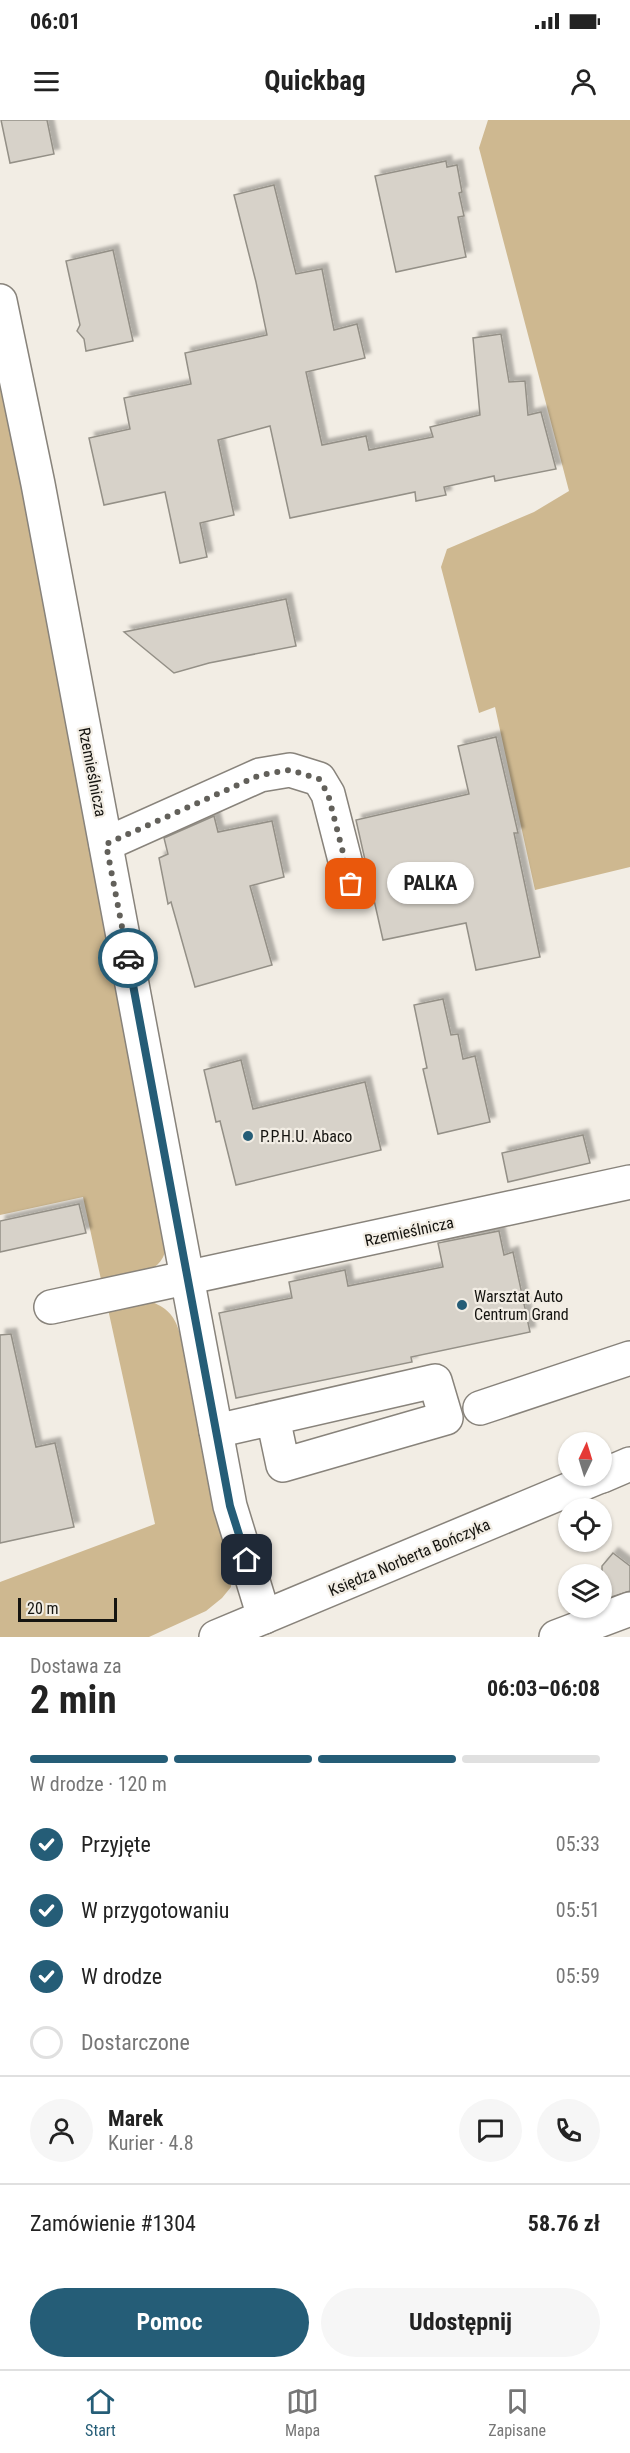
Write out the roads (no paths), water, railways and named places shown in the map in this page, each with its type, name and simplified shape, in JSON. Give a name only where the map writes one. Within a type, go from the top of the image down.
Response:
[{"type":"street","name":"Rzemieślnicza","points":[[0,301],[38,484],[230,1506],[264,1617]]},
{"type":"street","points":[[106,844],[260,775],[290,770],[319,779],[328,794],[351,884]]},
{"type":"street","name":"Rzemieślnicza","points":[[188,1279],[630,1182]]},
{"type":"street","points":[[51,1307],[104,1294],[188,1279]]},
{"type":"street","points":[[480,1408],[630,1358]]},
{"type":"street","points":[[216,1431],[435,1381],[446,1418],[283,1465],[273,1418]]},
{"type":"street","name":"Księdza Norberta Bończyka","points":[[612,1471],[630,1464]]},
{"type":"street","name":"Księdza Norberta Bończyka","points":[[216,1637],[577,1486]]},
{"type":"street","points":[[556,1637],[630,1609]]},
{"type":"place","name":"PALKA","points":[[351,884]]},
{"type":"place","name":"P.P.H.U. Abaco","points":[[248,1136]]},
{"type":"place","name":"Warsztat Auto Centrum Grand","points":[[462,1305]]}]
